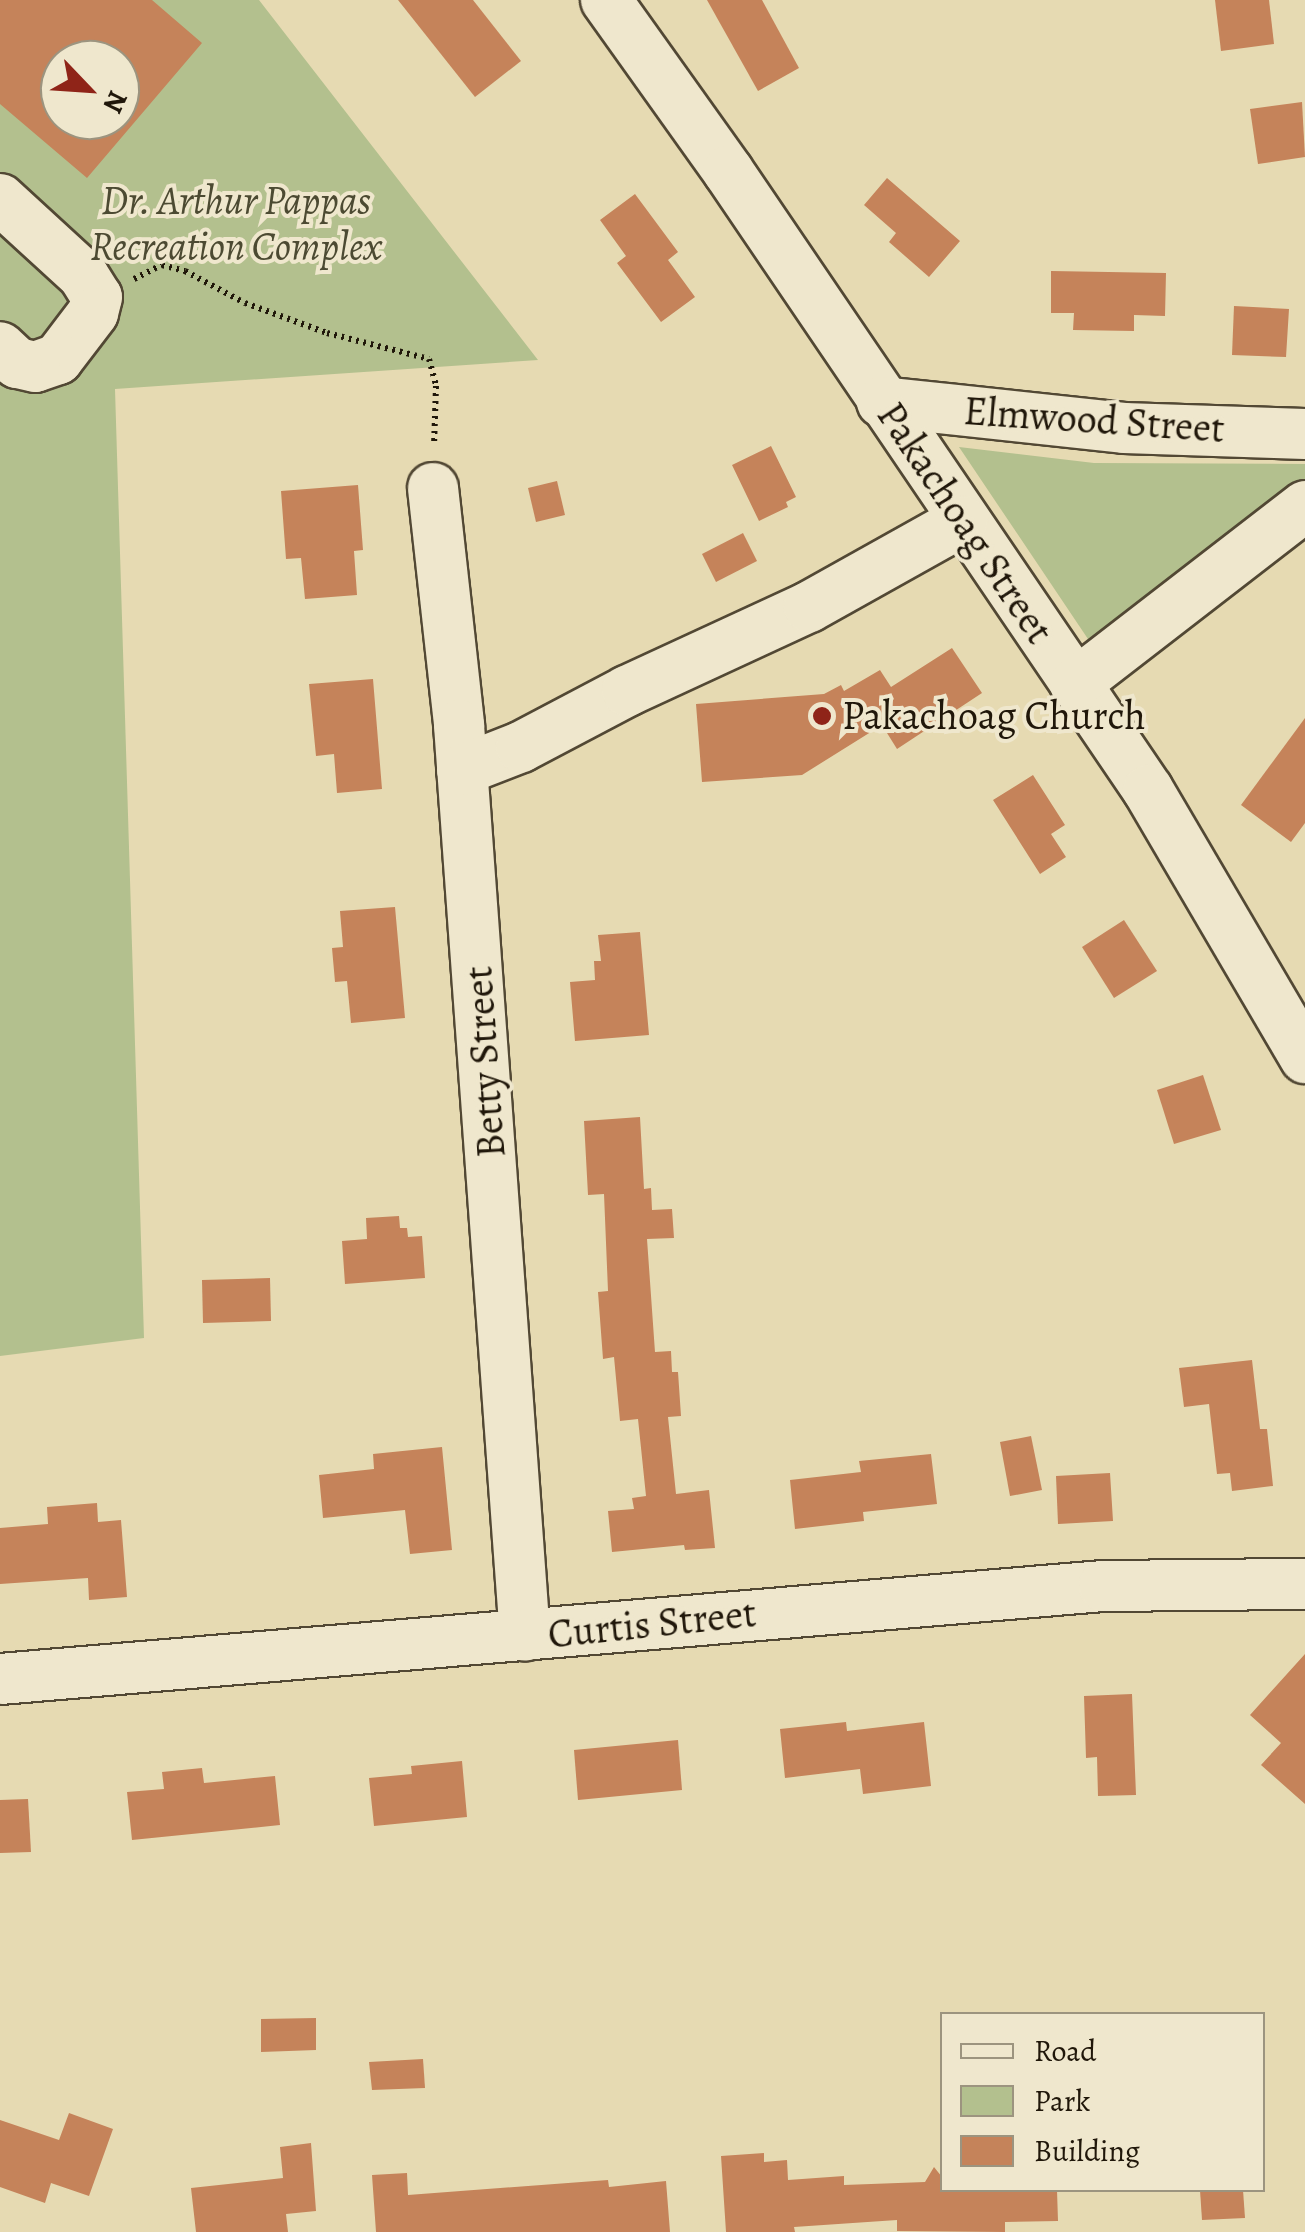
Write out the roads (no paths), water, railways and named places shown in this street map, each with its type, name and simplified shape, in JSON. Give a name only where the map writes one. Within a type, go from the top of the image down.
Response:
[{"type":"street","name":"Pakachoag Street","points":[[606,0],[728,171],[1148,790],[1305,1058]]},
{"type":"street","points":[[0,199],[83,275],[98,297],[94,313],[58,359],[34,367],[17,363],[0,347]]},
{"type":"street","name":"Elmwood Street","points":[[882,402],[1124,428],[1305,434]]},
{"type":"street","name":"Betty Street","points":[[433,488],[462,770],[526,1636]]},
{"type":"street","points":[[1075,684],[1305,506]]},
{"type":"street","points":[[462,770],[521,746],[627,691],[809,608],[963,522]]},
{"type":"street","name":"Curtis Street","points":[[0,1680],[1104,1586],[1305,1584]]},
{"type":"place","name":"Pakachoag Church","points":[[822,716]]},
{"type":"park label","name":"Dr. Arthur Pappas Recreation Complex","points":[[236,224]]}]
